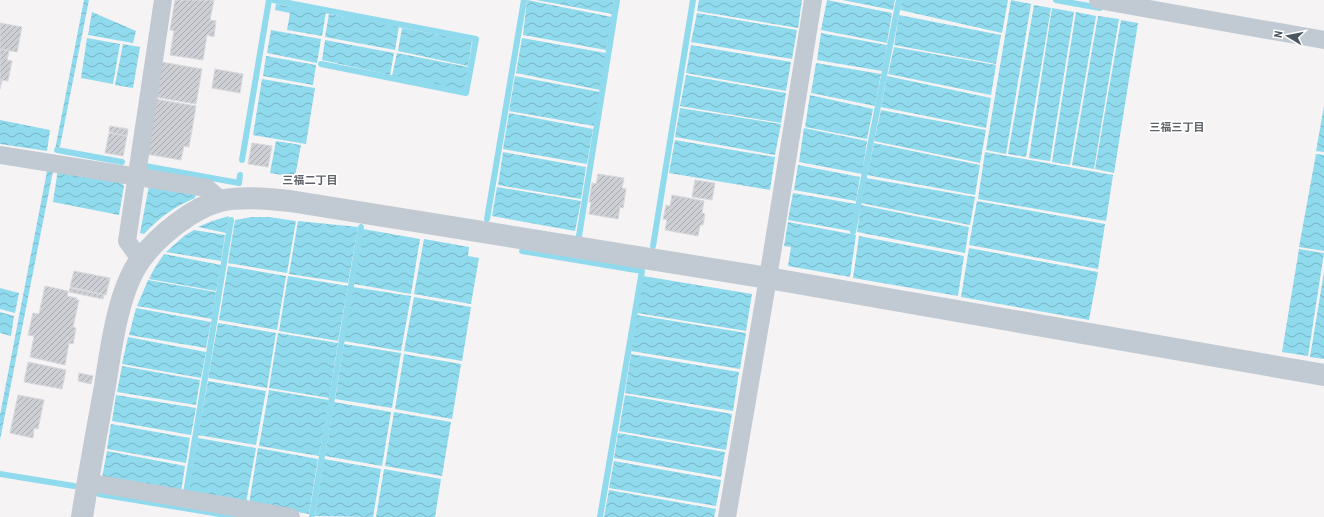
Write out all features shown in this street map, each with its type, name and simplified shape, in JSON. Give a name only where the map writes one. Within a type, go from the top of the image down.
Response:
[{"type":"street","points":[[140,260],[127,241],[163,0]]},
{"type":"street","points":[[727,517],[768,278],[813,0]]},
{"type":"street","points":[[1098,0],[1324,40]]},
{"type":"street","points":[[0,155],[206,188],[221,200]]},
{"type":"street","points":[[82,517],[113,341],[120,307],[129,281],[140,260],[159,238],[192,213],[209,204],[221,200],[254,198],[290,201],[768,278],[1324,375]]},
{"type":"street","points":[[88,482],[291,517]]},
{"type":"water","points":[[84,0],[89,0],[60,146],[55,150]]},
{"type":"water","points":[[527,0],[612,17],[606,50],[523,35]]},
{"type":"water","points":[[536,0],[614,0],[612,14]]},
{"type":"water","points":[[699,0],[802,0],[798,28],[697,11]]},
{"type":"water","points":[[827,0],[892,13],[887,43],[821,30]]},
{"type":"water","points":[[842,0],[895,0],[893,10]]},
{"type":"water","points":[[902,0],[1008,0],[1002,33],[900,10]]},
{"type":"water","points":[[1011,0],[1031,4],[1006,154],[986,150]]},
{"type":"water","points":[[276,4],[326,12],[322,36],[287,30],[290,13],[275,10]]},
{"type":"water","points":[[1034,5],[1051,8],[1026,157],[1008,154]]},
{"type":"water","points":[[1052,8],[1074,12],[1050,161],[1029,158]]},
{"type":"water","points":[[92,12],[136,31],[133,43],[88,35]]},
{"type":"water","points":[[1076,12],[1096,16],[1070,165],[1052,162]]},
{"type":"water","points":[[697,13],[797,30],[792,59],[691,42]]},
{"type":"water","points":[[329,14],[399,26],[395,50],[325,37]]},
{"type":"water","points":[[899,15],[1001,35],[996,64],[894,45]]},
{"type":"water","points":[[1098,16],[1119,19],[1094,169],[1072,165]]},
{"type":"water","points":[[1121,20],[1138,23],[1114,173],[1095,169]]},
{"type":"water","points":[[402,28],[472,41],[468,66],[398,51]]},
{"type":"water","points":[[271,30],[321,39],[317,63],[267,53]]},
{"type":"water","points":[[821,33],[887,45],[882,71],[817,60]]},
{"type":"water","points":[[87,38],[120,44],[113,84],[81,78]]},
{"type":"water","points":[[522,38],[606,53],[600,90],[516,73]]},
{"type":"water","points":[[325,40],[394,53],[390,75],[322,60]]},
{"type":"water","points":[[123,44],[140,47],[133,88],[115,85]]},
{"type":"water","points":[[691,45],[791,62],[786,91],[686,73]]},
{"type":"water","points":[[894,47],[996,65],[991,95],[888,74]]},
{"type":"water","points":[[397,53],[468,67],[464,90],[392,76]]},
{"type":"water","points":[[266,56],[316,65],[313,85],[263,76]]},
{"type":"water","points":[[816,63],[881,74],[875,106],[811,93]]},
{"type":"water","points":[[686,75],[786,93],[781,123],[680,106]]},
{"type":"water","points":[[515,76],[600,92],[594,126],[509,111]]},
{"type":"water","points":[[887,76],[991,98],[986,128],[881,107]]},
{"type":"water","points":[[262,79],[315,88],[306,144],[253,135]]},
{"type":"water","points":[[810,95],[873,109],[867,139],[805,127]]},
{"type":"water","points":[[1324,106],[1324,152],[1316,151]]},
{"type":"water","points":[[680,108],[781,124],[775,155],[675,137]]},
{"type":"water","points":[[881,110],[986,130],[980,163],[874,141]]},
{"type":"water","points":[[509,113],[593,129],[587,164],[503,149]]},
{"type":"water","points":[[0,120],[50,130],[47,151],[0,144]]},
{"type":"water","points":[[804,128],[867,141],[862,174],[799,162]]},
{"type":"water","points":[[675,140],[775,157],[770,190],[669,173]]},
{"type":"water","points":[[276,141],[301,145],[295,177],[270,173]]},
{"type":"water","points":[[874,143],[980,165],[975,195],[867,175]]},
{"type":"water","points":[[503,152],[586,167],[581,199],[498,185]]},
{"type":"water","points":[[985,152],[1113,175],[1106,221],[978,199]]},
{"type":"water","points":[[1316,154],[1324,155],[1324,251],[1299,247]]},
{"type":"water","points":[[798,165],[860,177],[856,201],[794,190]]},
{"type":"water","points":[[48,166],[54,166],[0,440],[0,415]]},
{"type":"water","points":[[58,169],[120,181],[124,186],[119,215],[53,202]]},
{"type":"water","points":[[866,178],[975,197],[970,225],[861,203]]},
{"type":"water","points":[[149,186],[196,194],[195,198],[168,213],[144,234],[140,233]]},
{"type":"water","points":[[497,187],[581,201],[575,231],[492,216]]},
{"type":"water","points":[[793,193],[856,204],[851,231],[788,220]]},
{"type":"water","points":[[977,201],[1105,224],[1098,269],[969,245]]},
{"type":"water","points":[[861,205],[969,227],[965,253],[857,232]]},
{"type":"water","points":[[229,216],[226,233],[198,227],[212,221]]},
{"type":"water","points":[[252,217],[269,217],[296,221],[287,273],[228,263],[235,220]]},
{"type":"water","points":[[298,221],[358,227],[348,283],[289,274]]},
{"type":"water","points":[[788,222],[856,235],[850,277],[788,266],[791,247],[784,246]]},
{"type":"water","points":[[363,229],[420,239],[411,294],[354,284]]},
{"type":"water","points":[[194,230],[225,235],[221,261],[166,252],[184,236]]},
{"type":"water","points":[[859,236],[964,256],[958,296],[853,278]]},
{"type":"water","points":[[424,239],[469,247],[468,256],[479,258],[471,304],[414,294]]},
{"type":"water","points":[[969,248],[1098,272],[1089,320],[961,297]]},
{"type":"water","points":[[1299,249],[1324,253],[1308,356],[1282,352]]},
{"type":"water","points":[[164,254],[221,265],[216,291],[149,279]]},
{"type":"water","points":[[228,266],[286,276],[277,330],[219,320]]},
{"type":"water","points":[[1324,272],[1324,359],[1310,357]]},
{"type":"water","points":[[288,276],[348,286],[338,341],[279,331]]},
{"type":"water","points":[[643,276],[752,294],[746,331],[637,313]]},
{"type":"water","points":[[148,280],[216,292],[212,319],[137,306]]},
{"type":"water","points":[[353,287],[411,296],[401,351],[344,341]]},
{"type":"water","points":[[0,288],[19,293],[15,313],[0,309]]},
{"type":"water","points":[[414,297],[471,307],[462,361],[404,351]]},
{"type":"water","points":[[136,308],[211,322],[206,348],[129,335]]},
{"type":"water","points":[[0,312],[14,316],[11,336],[0,333]]},
{"type":"water","points":[[637,315],[746,333],[740,369],[631,351]]},
{"type":"water","points":[[218,323],[276,333],[267,388],[208,378]]},
{"type":"water","points":[[278,333],[338,343],[329,398],[269,388]]},
{"type":"water","points":[[128,337],[206,352],[201,378],[122,364]]},
{"type":"water","points":[[344,344],[401,353],[392,408],[335,399]]},
{"type":"water","points":[[404,354],[461,364],[452,419],[395,409]]},
{"type":"water","points":[[631,354],[739,372],[733,411],[625,393]]},
{"type":"water","points":[[122,366],[200,380],[196,405],[117,392]]},
{"type":"water","points":[[208,381],[266,391],[256,445],[198,435]]},
{"type":"water","points":[[269,390],[329,400],[319,456],[259,446]]},
{"type":"water","points":[[116,395],[196,408],[191,435],[112,421]]},
{"type":"water","points":[[625,395],[732,414],[726,450],[619,431]]},
{"type":"water","points":[[334,402],[391,412],[382,466],[325,456]]},
{"type":"water","points":[[394,412],[451,422],[442,476],[385,466]]},
{"type":"water","points":[[111,424],[190,438],[186,463],[107,449]]},
{"type":"water","points":[[618,433],[725,452],[721,477],[614,458]]},
{"type":"water","points":[[198,438],[256,448],[246,503],[188,493]]},
{"type":"water","points":[[258,448],[318,459],[309,514],[249,504]]},
{"type":"water","points":[[107,451],[185,466],[181,492],[102,478]]},
{"type":"water","points":[[324,459],[381,469],[373,517],[315,516]]},
{"type":"water","points":[[614,461],[721,480],[716,506],[609,488]]},
{"type":"water","points":[[384,469],[441,479],[435,517],[376,517]]},
{"type":"water","points":[[609,490],[716,509],[714,517],[604,517]]},
{"type":"building","points":[[175,0],[214,0],[210,20],[216,21],[214,37],[207,35],[203,60],[170,55],[174,31],[170,30]]},
{"type":"building","points":[[0,23],[22,27],[17,52],[0,49]]},
{"type":"building","points":[[0,49],[9,51],[7,60],[12,61],[8,81],[2,80],[0,89]]},
{"type":"building","points":[[161,62],[202,69],[196,104],[155,97]]},
{"type":"building","points":[[215,69],[243,74],[240,93],[212,88]]},
{"type":"building","points":[[155,99],[196,106],[189,147],[184,146],[181,160],[146,154]]},
{"type":"building","points":[[110,126],[128,129],[127,136],[109,132]]},
{"type":"building","points":[[109,133],[127,136],[123,156],[105,153]]},
{"type":"building","points":[[252,143],[272,146],[268,167],[248,164]]},
{"type":"building","points":[[598,174],[624,178],[622,188],[626,189],[623,208],[620,207],[618,219],[589,214],[592,183],[596,184]]},
{"type":"building","points":[[695,180],[715,183],[712,200],[692,197]]},
{"type":"building","points":[[672,195],[704,201],[702,213],[705,214],[703,225],[700,225],[698,236],[665,230],[667,220],[663,219],[666,205],[670,206]]},
{"type":"building","points":[[74,271],[110,278],[106,295],[70,287]]},
{"type":"building","points":[[45,286],[68,291],[67,296],[77,298],[76,300],[79,300],[73,327],[76,328],[73,344],[69,343],[65,365],[30,357],[34,336],[28,335],[33,313],[39,314]]},
{"type":"building","points":[[70,288],[104,295],[103,299],[69,292]]},
{"type":"building","points":[[28,362],[66,370],[62,389],[24,382]]},
{"type":"building","points":[[79,373],[93,376],[91,384],[78,381]]},
{"type":"building","points":[[18,395],[44,400],[38,429],[34,428],[33,438],[10,433]]},
{"type":"waterway","points":[[242,160],[269,0]]},
{"type":"waterway","points":[[273,0],[476,39],[466,93],[321,64]]},
{"type":"waterway","points":[[487,219],[524,0]]},
{"type":"waterway","points":[[579,236],[617,0]]},
{"type":"waterway","points":[[653,246],[693,0]]},
{"type":"waterway","points":[[853,232],[899,0]]},
{"type":"waterway","points":[[1056,0],[1100,8]]},
{"type":"waterway","points":[[57,150],[122,162]]},
{"type":"waterway","points":[[145,166],[239,183],[240,175]]},
{"type":"waterway","points":[[186,493],[231,220]]},
{"type":"waterway","points":[[312,515],[361,227]]},
{"type":"waterway","points":[[522,251],[642,271],[600,517]]},
{"type":"waterway","points":[[0,474],[74,486]]},
{"type":"waterway","points":[[99,494],[238,517]]},
{"type":"district","name":"三福三丁目","points":[[1177,127]]},
{"type":"district","name":"三福二丁目","points":[[310,180]]}]
